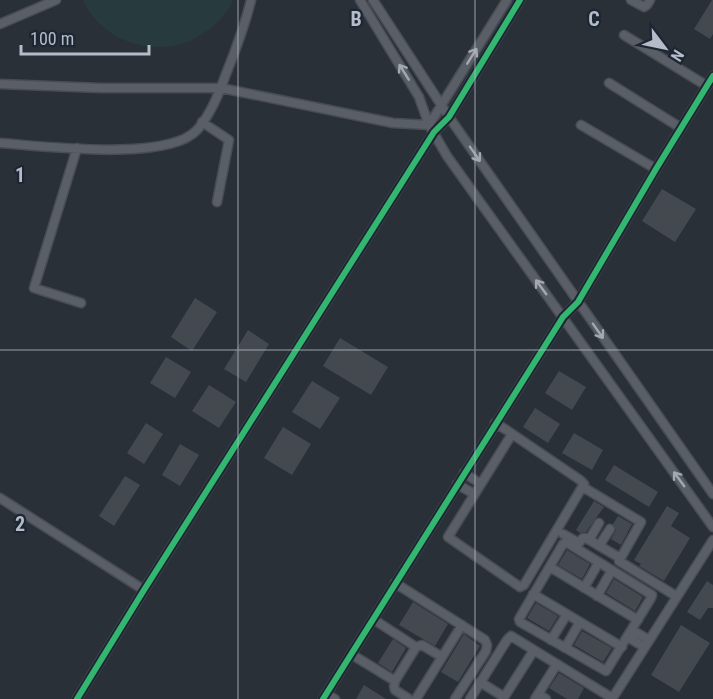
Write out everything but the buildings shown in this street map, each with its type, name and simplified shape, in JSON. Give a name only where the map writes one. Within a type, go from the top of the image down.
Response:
[{"type":"street","points":[[0,24],[56,0]]},
{"type":"street","points":[[0,143],[118,150],[156,147],[180,141],[196,131],[214,105],[243,30],[251,0]]},
{"type":"street","points":[[360,0],[419,97],[447,156],[713,527]]},
{"type":"street","points":[[373,0],[441,106],[713,495]]},
{"type":"street","points":[[77,699],[432,128],[441,106],[507,0]]},
{"type":"street","points":[[0,84],[101,88],[221,88],[393,123],[432,128],[449,117],[520,0]]},
{"type":"street","points":[[631,0],[644,7],[650,0]]},
{"type":"street","points":[[624,35],[707,86]]},
{"type":"street","points":[[335,699],[325,696],[563,317],[578,302],[713,76]]},
{"type":"street","points":[[609,84],[681,128]]},
{"type":"street","points":[[202,122],[230,140],[217,202]]},
{"type":"street","points":[[580,125],[656,169]]},
{"type":"street","points":[[77,148],[34,288],[81,303]]},
{"type":"street","points":[[495,423],[512,434],[583,482],[583,487],[522,586],[517,586],[448,538],[512,434]]},
{"type":"street","points":[[464,473],[481,484]]},
{"type":"street","points":[[457,484],[474,494]]},
{"type":"street","points":[[583,487],[641,522],[620,558]]},
{"type":"street","points":[[0,498],[144,590]]},
{"type":"street","points":[[589,540],[599,523]]},
{"type":"street","points":[[599,546],[610,529]]},
{"type":"street","points":[[563,534],[577,543],[585,538],[589,540],[676,596]]},
{"type":"street","points":[[470,699],[512,636],[612,699],[713,540]]},
{"type":"street","points":[[566,542],[599,562],[652,595],[606,671],[520,622],[519,619],[563,544],[566,542]]},
{"type":"street","points":[[584,588],[599,562]]},
{"type":"street","points":[[550,567],[638,620]]},
{"type":"street","points":[[597,596],[612,570]]},
{"type":"street","points":[[395,583],[485,640],[486,651],[455,699]]},
{"type":"street","points":[[533,594],[622,647]]},
{"type":"street","points":[[551,640],[567,614]]},
{"type":"street","points":[[373,619],[416,647]]},
{"type":"street","points":[[565,648],[580,622]]},
{"type":"street","points":[[416,699],[462,625]]},
{"type":"street","points":[[630,633],[646,643]]},
{"type":"street","points":[[409,699],[395,690],[394,686],[416,647],[422,645],[442,657]]},
{"type":"street","points":[[480,682],[504,698],[534,650]]},
{"type":"street","points":[[351,654],[395,681]]},
{"type":"street","points":[[546,699],[536,696],[556,664]]},
{"type":"green space","points":[[83,0],[233,0],[220,20],[196,38],[185,43],[155,47],[126,41],[113,34],[91,14]]},
{"type":"cycle path","points":[[77,699],[434,132],[449,117],[520,0]]},
{"type":"cycle path","points":[[323,699],[563,317],[578,302],[713,76]]}]
